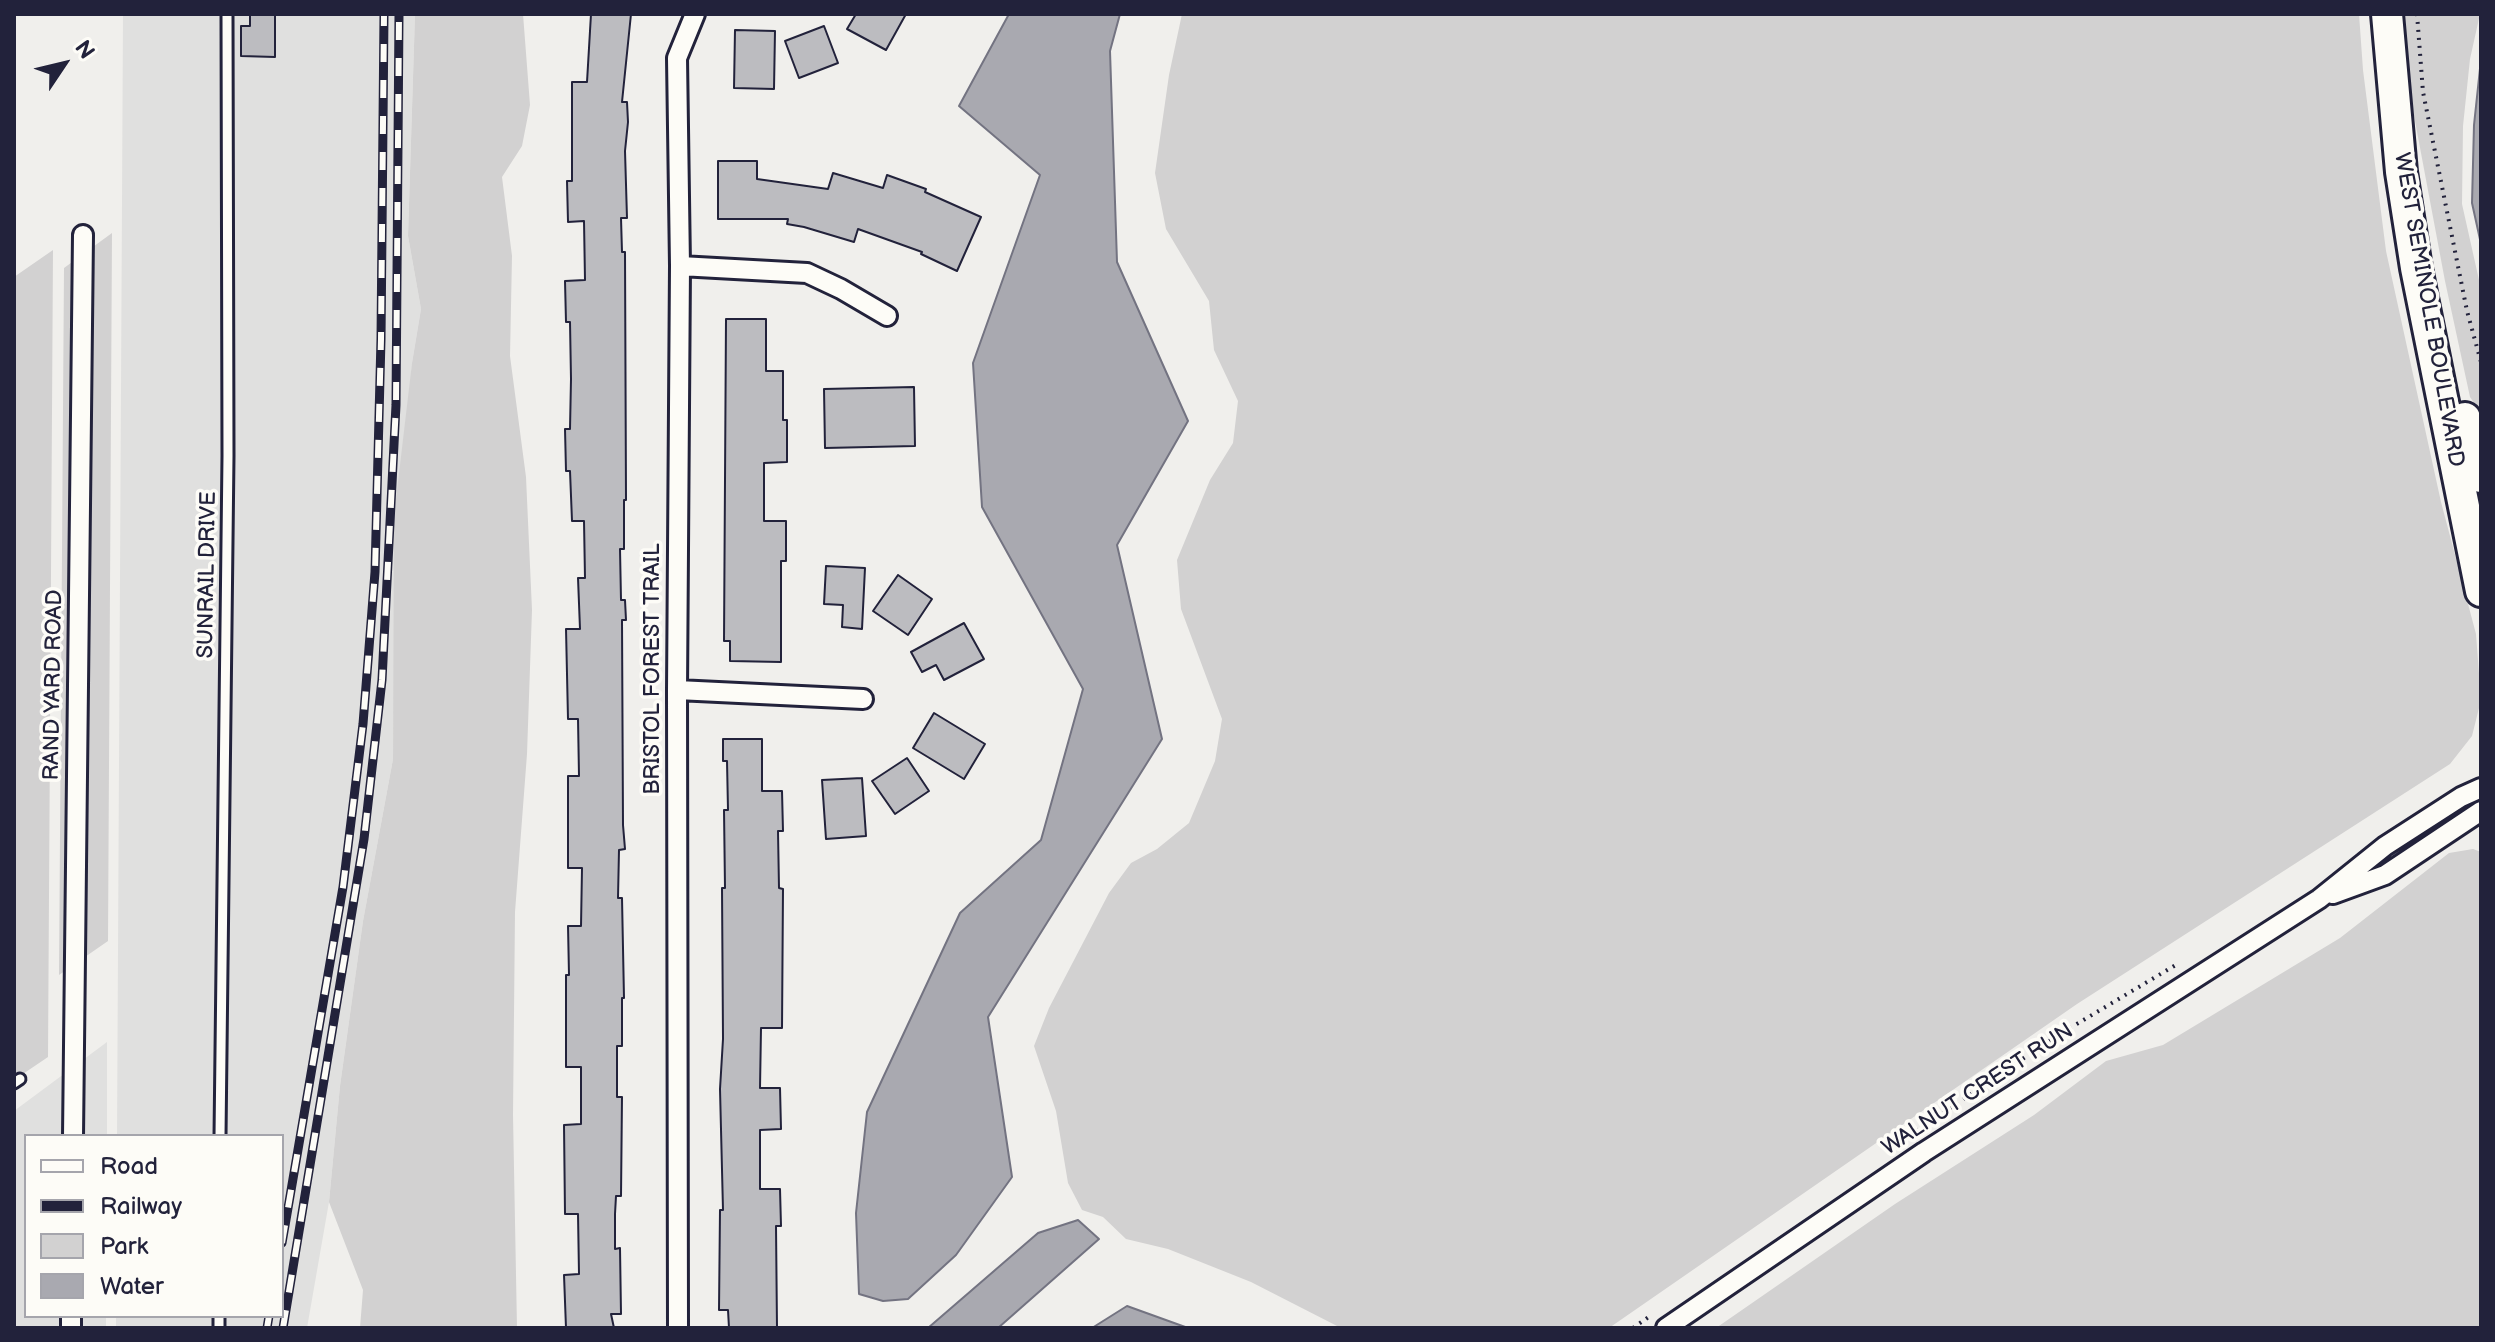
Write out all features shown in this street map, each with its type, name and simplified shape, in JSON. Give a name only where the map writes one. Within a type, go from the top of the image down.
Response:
[{"type":"main road","name":"WEST SEMINOLE BOULEVARD","points":[[2387,14],[2401,172],[2416,268],[2481,591]]},
{"type":"main road","name":"WEST SEMINOLE BOULEVARD","points":[[2394,76],[2433,285],[2481,477]]},
{"type":"street","name":"BRISTOL FOREST TRAIL","points":[[678,1328],[680,266],[677,58],[695,14]]},
{"type":"street","name":"RAND YARD ROAD","points":[[73,1134],[83,235]]},
{"type":"street","points":[[680,266],[807,273],[887,316]]},
{"type":"street","points":[[677,690],[863,699]]},
{"type":"street","name":"WALNUT CREST RUN","points":[[1666,1328],[1924,1152],[2319,899],[2385,846],[2461,797],[2481,788]]},
{"type":"street","name":"WALNUT CREST RUN","points":[[2319,899],[2385,875],[2481,811]]},
{"type":"lane","name":"SUNRAIL DRIVE","points":[[220,1134],[228,456],[227,14]]},
{"type":"path","points":[[2417,14],[2423,92],[2467,311],[2481,362]]},
{"type":"shaded area","points":[[123,14],[415,14],[408,236],[421,309],[412,363],[395,654],[393,759],[363,921],[340,1086],[329,1202],[307,1328],[116,1328],[116,1318],[284,1318],[284,1134],[117,1134]]},
{"type":"shaded area","points":[[107,1042],[107,1134],[24,1134],[24,1318],[106,1318],[106,1328],[14,1328],[14,1111]]},
{"type":"green space","points":[[415,14],[523,14],[530,105],[522,146],[502,177],[512,256],[510,356],[526,477],[532,610],[527,754],[515,912],[513,1115],[517,1328],[360,1328],[363,1290],[329,1202],[340,1086],[363,921],[393,759],[394,516],[421,309],[408,236]]},
{"type":"green space","points":[[1182,14],[2359,14],[2386,251],[2441,502],[2476,634],[2481,700],[2472,736],[2450,764],[2077,1004],[1609,1328],[1341,1328],[1251,1282],[1168,1249],[1126,1239],[1103,1217],[1082,1210],[1068,1183],[1056,1111],[1034,1046],[1049,1008],[1109,893],[1131,863],[1157,849],[1189,823],[1215,761],[1222,719],[1181,609],[1177,560],[1210,480],[1233,443],[1238,401],[1214,350],[1209,301],[1166,229],[1155,173],[1169,75]]},
{"type":"green space","points":[[2399,14],[2480,14],[2470,59],[2463,126],[2462,204],[2481,289],[2481,413],[2470,397],[2445,281],[2406,73]]},
{"type":"green space","points":[[112,233],[108,941],[59,975],[64,268]]},
{"type":"green space","points":[[53,250],[48,1057],[14,1080],[14,277]]},
{"type":"green space","points":[[2473,849],[2481,852],[2481,1328],[1716,1328],[1895,1204],[2034,1115],[2106,1061],[2163,1045],[2340,938],[2449,853]]},
{"type":"water","points":[[1009,14],[1120,14],[1110,51],[1117,262],[1188,421],[1117,545],[1162,739],[988,1017],[1012,1177],[956,1255],[908,1299],[883,1301],[859,1294],[856,1213],[867,1112],[960,913],[1041,840],[1083,689],[982,507],[973,363],[1040,175],[959,106]]},
{"type":"water","points":[[2481,59],[2481,244],[2472,203],[2474,125]]},
{"type":"water","points":[[1078,1220],[1099,1239],[998,1328],[928,1328],[1038,1233]]},
{"type":"water","points":[[1127,1306],[1188,1328],[1092,1328]]},
{"type":"building","points":[[250,14],[275,14],[275,57],[241,56],[241,26],[250,26]]},
{"type":"building","points":[[591,14],[631,14],[622,102],[627,102],[628,122],[625,151],[627,218],[621,218],[622,252],[625,252],[626,500],[624,549],[620,549],[621,600],[625,600],[626,620],[622,620],[625,849],[619,850],[618,898],[622,898],[624,998],[622,1046],[617,1046],[617,1097],[622,1097],[621,1196],[616,1196],[615,1249],[620,1248],[621,1314],[611,1314],[614,1328],[566,1328],[564,1275],[579,1274],[578,1214],[565,1214],[564,1125],[581,1124],[581,1067],[566,1067],[566,975],[569,975],[568,926],[581,926],[582,868],[568,868],[568,776],[579,776],[578,719],[568,719],[566,629],[580,629],[578,578],[585,578],[584,521],[572,521],[570,471],[566,471],[565,429],[570,429],[571,379],[570,322],[566,322],[565,281],[585,280],[584,221],[568,222],[567,181],[572,181],[572,82],[587,82]]},
{"type":"building","points":[[856,14],[906,14],[886,50],[847,29]]},
{"type":"building","points":[[824,26],[838,63],[799,78],[785,41]]},
{"type":"building","points":[[735,30],[775,31],[774,89],[734,88]]},
{"type":"building","points":[[718,161],[757,161],[757,179],[828,189],[833,173],[883,188],[887,175],[926,189],[925,192],[981,217],[957,271],[922,252],[858,229],[854,242],[787,224],[788,219],[718,219]]},
{"type":"building","points":[[726,319],[766,319],[766,371],[783,371],[787,462],[764,463],[764,521],[786,521],[786,561],[781,561],[781,662],[730,661],[730,641],[724,641]]},
{"type":"building","points":[[914,387],[915,446],[825,448],[824,389]]},
{"type":"building","points":[[826,566],[865,568],[862,629],[842,627],[843,605],[824,604]]},
{"type":"building","points":[[898,575],[932,599],[908,635],[873,611]]},
{"type":"building","points":[[964,623],[984,659],[944,680],[936,665],[922,672],[911,652]]},
{"type":"building","points":[[934,713],[985,744],[964,779],[913,748]]},
{"type":"building","points":[[723,739],[762,739],[762,791],[782,791],[783,831],[778,831],[779,888],[783,889],[782,1028],[761,1028],[760,1088],[780,1088],[781,1129],[760,1130],[760,1189],[780,1189],[781,1226],[776,1226],[777,1328],[729,1328],[728,1310],[719,1310],[720,1210],[723,1210],[720,1089],[723,1039],[722,888],[725,888],[724,810],[728,810],[727,761],[723,761]]},
{"type":"building","points":[[907,758],[929,791],[895,814],[872,781]]},
{"type":"building","points":[[862,778],[866,836],[826,839],[822,780]]},
{"type":"railway","points":[[284,1231],[343,887],[363,724],[375,572],[384,14]]},
{"type":"railway","points":[[283,1328],[364,839],[382,680],[396,405],[399,14]]},
{"type":"railway","points":[[267,1328],[269,1318]]}]
